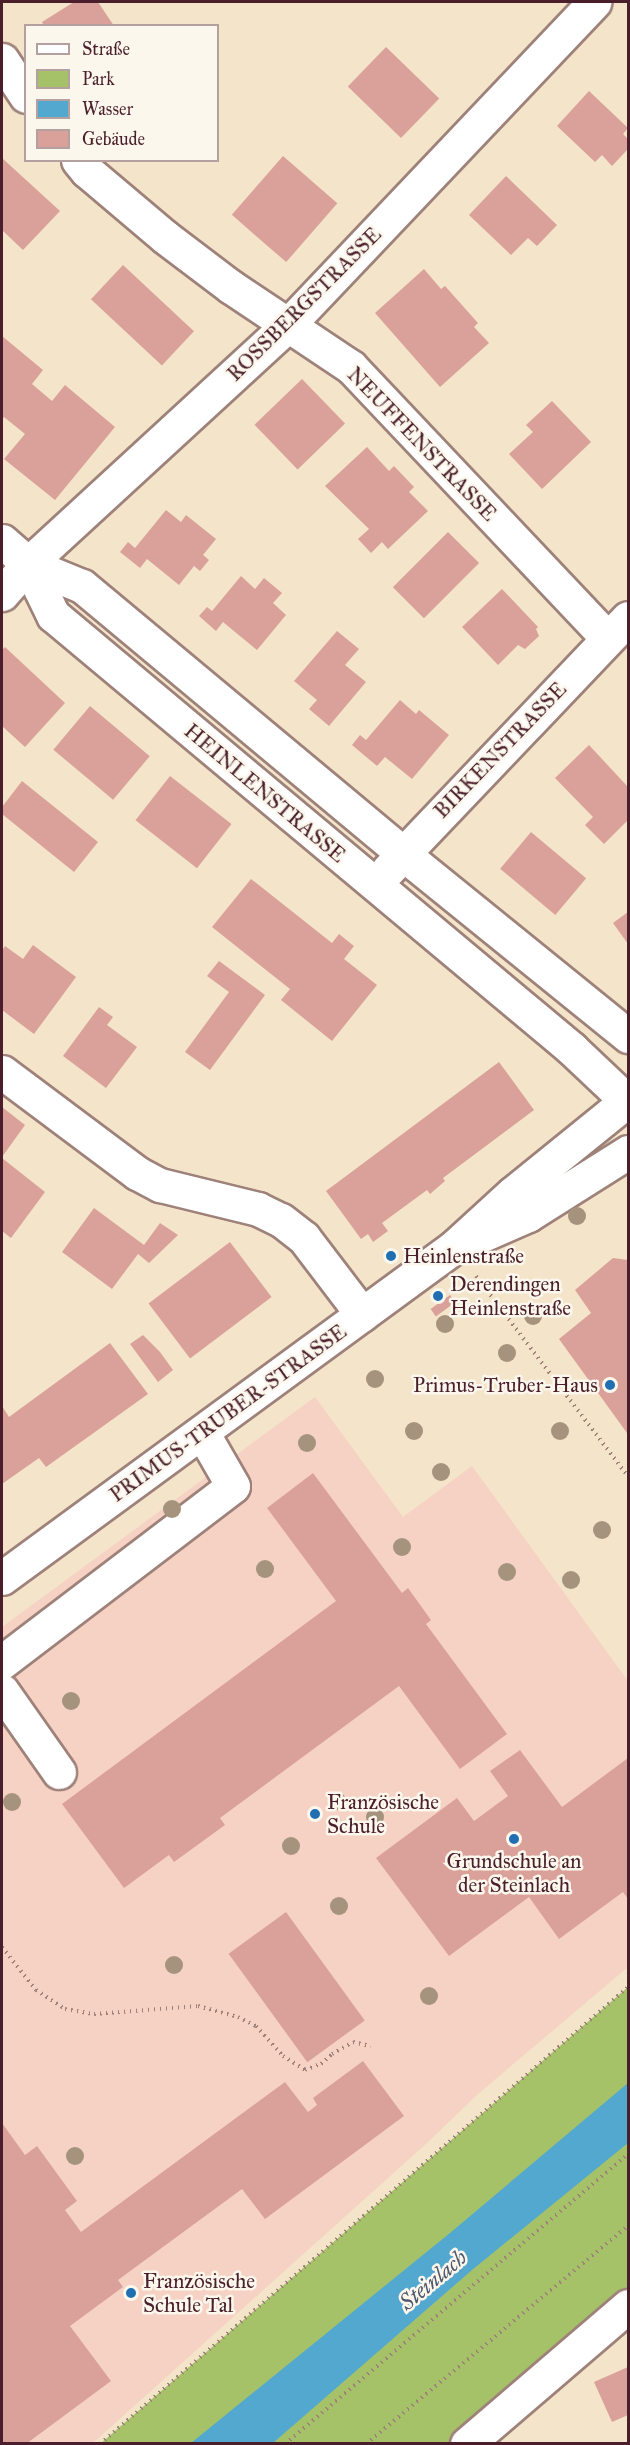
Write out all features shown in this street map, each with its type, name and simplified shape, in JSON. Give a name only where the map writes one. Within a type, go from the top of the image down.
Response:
[{"type":"street","name":"ROSSBERGSTRASSE","points":[[2,594],[28,564],[288,325],[594,2]]},
{"type":"street","points":[[2,60],[24,93]]},
{"type":"street","name":"NEUFFENSTRASSE","points":[[80,162],[87,171],[165,237],[231,287],[351,367],[618,628]]},
{"type":"street","name":"HEINLENSTRASSE","points":[[2,541],[28,564],[82,586],[402,853],[628,1036]]},
{"type":"street","name":"HEINLENSTRASSE","points":[[28,564],[52,615],[572,1049],[628,1101]]},
{"type":"street","name":"BIRKENSTRASSE","points":[[376,885],[402,853],[618,628]]},
{"type":"street","points":[[2,1072],[137,1173],[160,1185],[258,1209],[281,1220],[304,1238],[362,1314]]},
{"type":"street","name":"PRIMUS-TRUBER-STRASSE","points":[[2,1578],[454,1247],[513,1193],[628,1101]]},
{"type":"street","name":"PRIMUS-TRUBER-STRASSE","points":[[454,1247],[528,1215],[628,1152]]},
{"type":"street","points":[[2,1662],[233,1486],[202,1432]]},
{"type":"street","points":[[2,1691],[59,1772]]},
{"type":"street","points":[[467,2444],[628,2306]]},
{"type":"path","points":[[454,1247],[628,1476]]},
{"type":"path","points":[[2,1940],[2,1948],[36,1990],[65,2009],[94,2014],[198,2006],[238,2017],[256,2026],[283,2056],[305,2070],[321,2064],[332,2054],[353,2042],[371,2046]]},
{"type":"path","points":[[100,2444],[628,1988]]},
{"type":"path","points":[[285,2444],[628,2154]]},
{"type":"path","points":[[366,2444],[628,2226]]},
{"type":"shaded area","name":"Französische Schule","points":[[315,1397],[403,1517],[472,1466],[628,1681],[628,1967],[478,2094],[427,2143],[93,2443],[2,2443],[2,1627]]},
{"type":"green space","points":[[628,1987],[628,2306],[467,2443],[100,2444]]},
{"type":"water","name":"Steinlach","points":[[628,2083],[628,2143],[472,2270],[273,2443],[191,2443],[450,2233]]},
{"type":"building","points":[[74,2],[98,2],[113,24],[43,24],[42,22]]},
{"type":"building","points":[[386,47],[439,98],[401,138],[348,87]]},
{"type":"building","points":[[589,91],[628,128],[623,134],[628,139],[628,149],[612,166],[602,155],[595,162],[557,126]]},
{"type":"building","points":[[283,156],[337,203],[286,262],[232,215]]},
{"type":"building","points":[[2,158],[60,211],[23,250],[2,230]]},
{"type":"building","points":[[506,176],[557,225],[537,246],[528,238],[511,255],[469,215]]},
{"type":"building","points":[[123,265],[194,331],[162,366],[91,299]]},
{"type":"building","points":[[424,269],[441,289],[445,286],[478,323],[474,327],[489,343],[440,387],[375,313]]},
{"type":"building","points":[[2,336],[43,370],[32,384],[52,401],[65,385],[115,427],[55,500],[4,459],[25,434],[4,417],[2,420]]},
{"type":"building","points":[[302,379],[345,424],[298,469],[255,425]]},
{"type":"building","points":[[552,401],[591,442],[542,489],[509,454],[533,432],[526,425]]},
{"type":"building","points":[[367,447],[389,471],[394,466],[414,487],[409,492],[428,511],[388,549],[382,542],[371,553],[358,539],[369,529],[325,486]]},
{"type":"building","points":[[166,510],[181,522],[186,515],[216,539],[203,555],[209,560],[200,571],[194,566],[179,585],[147,559],[140,568],[120,552],[128,542],[135,548]]},
{"type":"building","points":[[448,532],[479,563],[424,618],[393,587]]},
{"type":"building","points":[[241,576],[255,589],[264,578],[282,593],[273,603],[286,615],[257,650],[223,622],[216,631],[199,616],[207,607],[212,611]]},
{"type":"building","points":[[502,589],[538,627],[536,629],[539,636],[525,649],[518,645],[498,665],[462,627]]},
{"type":"building","points":[[337,631],[359,649],[345,665],[366,682],[329,726],[309,709],[317,700],[294,681]]},
{"type":"building","points":[[5,647],[65,703],[25,747],[2,726],[2,650]]},
{"type":"building","points":[[400,700],[416,714],[419,710],[449,735],[412,779],[385,757],[377,766],[352,745],[360,735],[366,740]]},
{"type":"building","points":[[90,706],[150,756],[113,800],[53,750]]},
{"type":"building","points":[[589,745],[628,787],[628,820],[604,844],[585,825],[593,817],[555,778]]},
{"type":"building","points":[[170,776],[231,824],[197,868],[136,820]]},
{"type":"building","points":[[22,781],[98,842],[74,872],[2,814],[2,807]]},
{"type":"building","points":[[531,832],[586,878],[555,915],[500,869]]},
{"type":"building","points":[[251,879],[332,943],[339,934],[354,946],[344,959],[377,985],[332,1041],[281,1000],[290,989],[212,927]]},
{"type":"building","points":[[628,912],[628,944],[613,923]]},
{"type":"building","points":[[33,945],[76,977],[34,1034],[2,1010],[2,951],[5,946],[23,959]]},
{"type":"building","points":[[219,961],[265,995],[210,1070],[185,1052],[229,992],[207,976]]},
{"type":"building","points":[[99,1007],[113,1017],[107,1025],[137,1047],[106,1088],[63,1056]]},
{"type":"building","points":[[499,1062],[534,1110],[443,1178],[445,1181],[430,1194],[427,1190],[382,1223],[388,1231],[373,1242],[368,1234],[361,1239],[326,1191]]},
{"type":"building","points":[[2,1107],[25,1125],[2,1157]]},
{"type":"building","points":[[2,1158],[45,1192],[11,1238],[2,1231]]},
{"type":"building","points":[[94,1208],[144,1245],[160,1223],[178,1235],[149,1263],[138,1254],[112,1289],[62,1252]]},
{"type":"building","points":[[230,1242],[272,1297],[190,1358],[149,1303]]},
{"type":"building","name":"Primus-Truber-Haus","points":[[613,1258],[628,1260],[627,1433],[559,1339],[591,1313],[575,1290]]},
{"type":"building","points":[[450,1295],[455,1302],[436,1316],[431,1309]]},
{"type":"building","points":[[143,1335],[160,1352],[173,1370],[158,1382],[130,1344]]},
{"type":"building","points":[[110,1343],[148,1394],[46,1467],[39,1458],[2,1484],[2,1406],[9,1417]]},
{"type":"building","points":[[313,1473],[402,1593],[408,1588],[431,1620],[426,1624],[507,1734],[460,1769],[399,1686],[220,1818],[225,1825],[174,1862],[169,1855],[124,1888],[62,1804],[336,1601],[267,1508]]},
{"type":"building","name":"Grundschule an der Steinlach","points":[[520,1750],[562,1807],[628,1758],[628,1899],[623,1892],[559,1939],[529,1897],[449,1956],[376,1858],[457,1798],[474,1821],[508,1796],[490,1771]]},
{"type":"building","points":[[286,1912],[365,2020],[307,2062],[229,1954]]},
{"type":"building","points":[[363,2061],[404,2116],[265,2219],[242,2189],[118,2280],[123,2287],[70,2326],[111,2381],[26,2444],[2,2444],[2,2123],[25,2155],[37,2146],[77,2201],[65,2210],[81,2232],[285,2082],[308,2112],[317,2105],[313,2098]]},
{"type":"building","points":[[628,2367],[628,2415],[612,2422],[594,2382]]},
{"type":"place","name":"Heinlenstraße","points":[[391,1256]]},
{"type":"place","name":"Derendingen Heinlenstraße","points":[[438,1296]]},
{"type":"place","name":"Primus-Truber-Haus","points":[[610,1385]]},
{"type":"place","name":"Französische Schule","points":[[315,1814]]},
{"type":"place","name":"Grundschule an der Steinlach","points":[[514,1839]]},
{"type":"place","name":"Französische Schule Tal","points":[[131,2293]]}]
